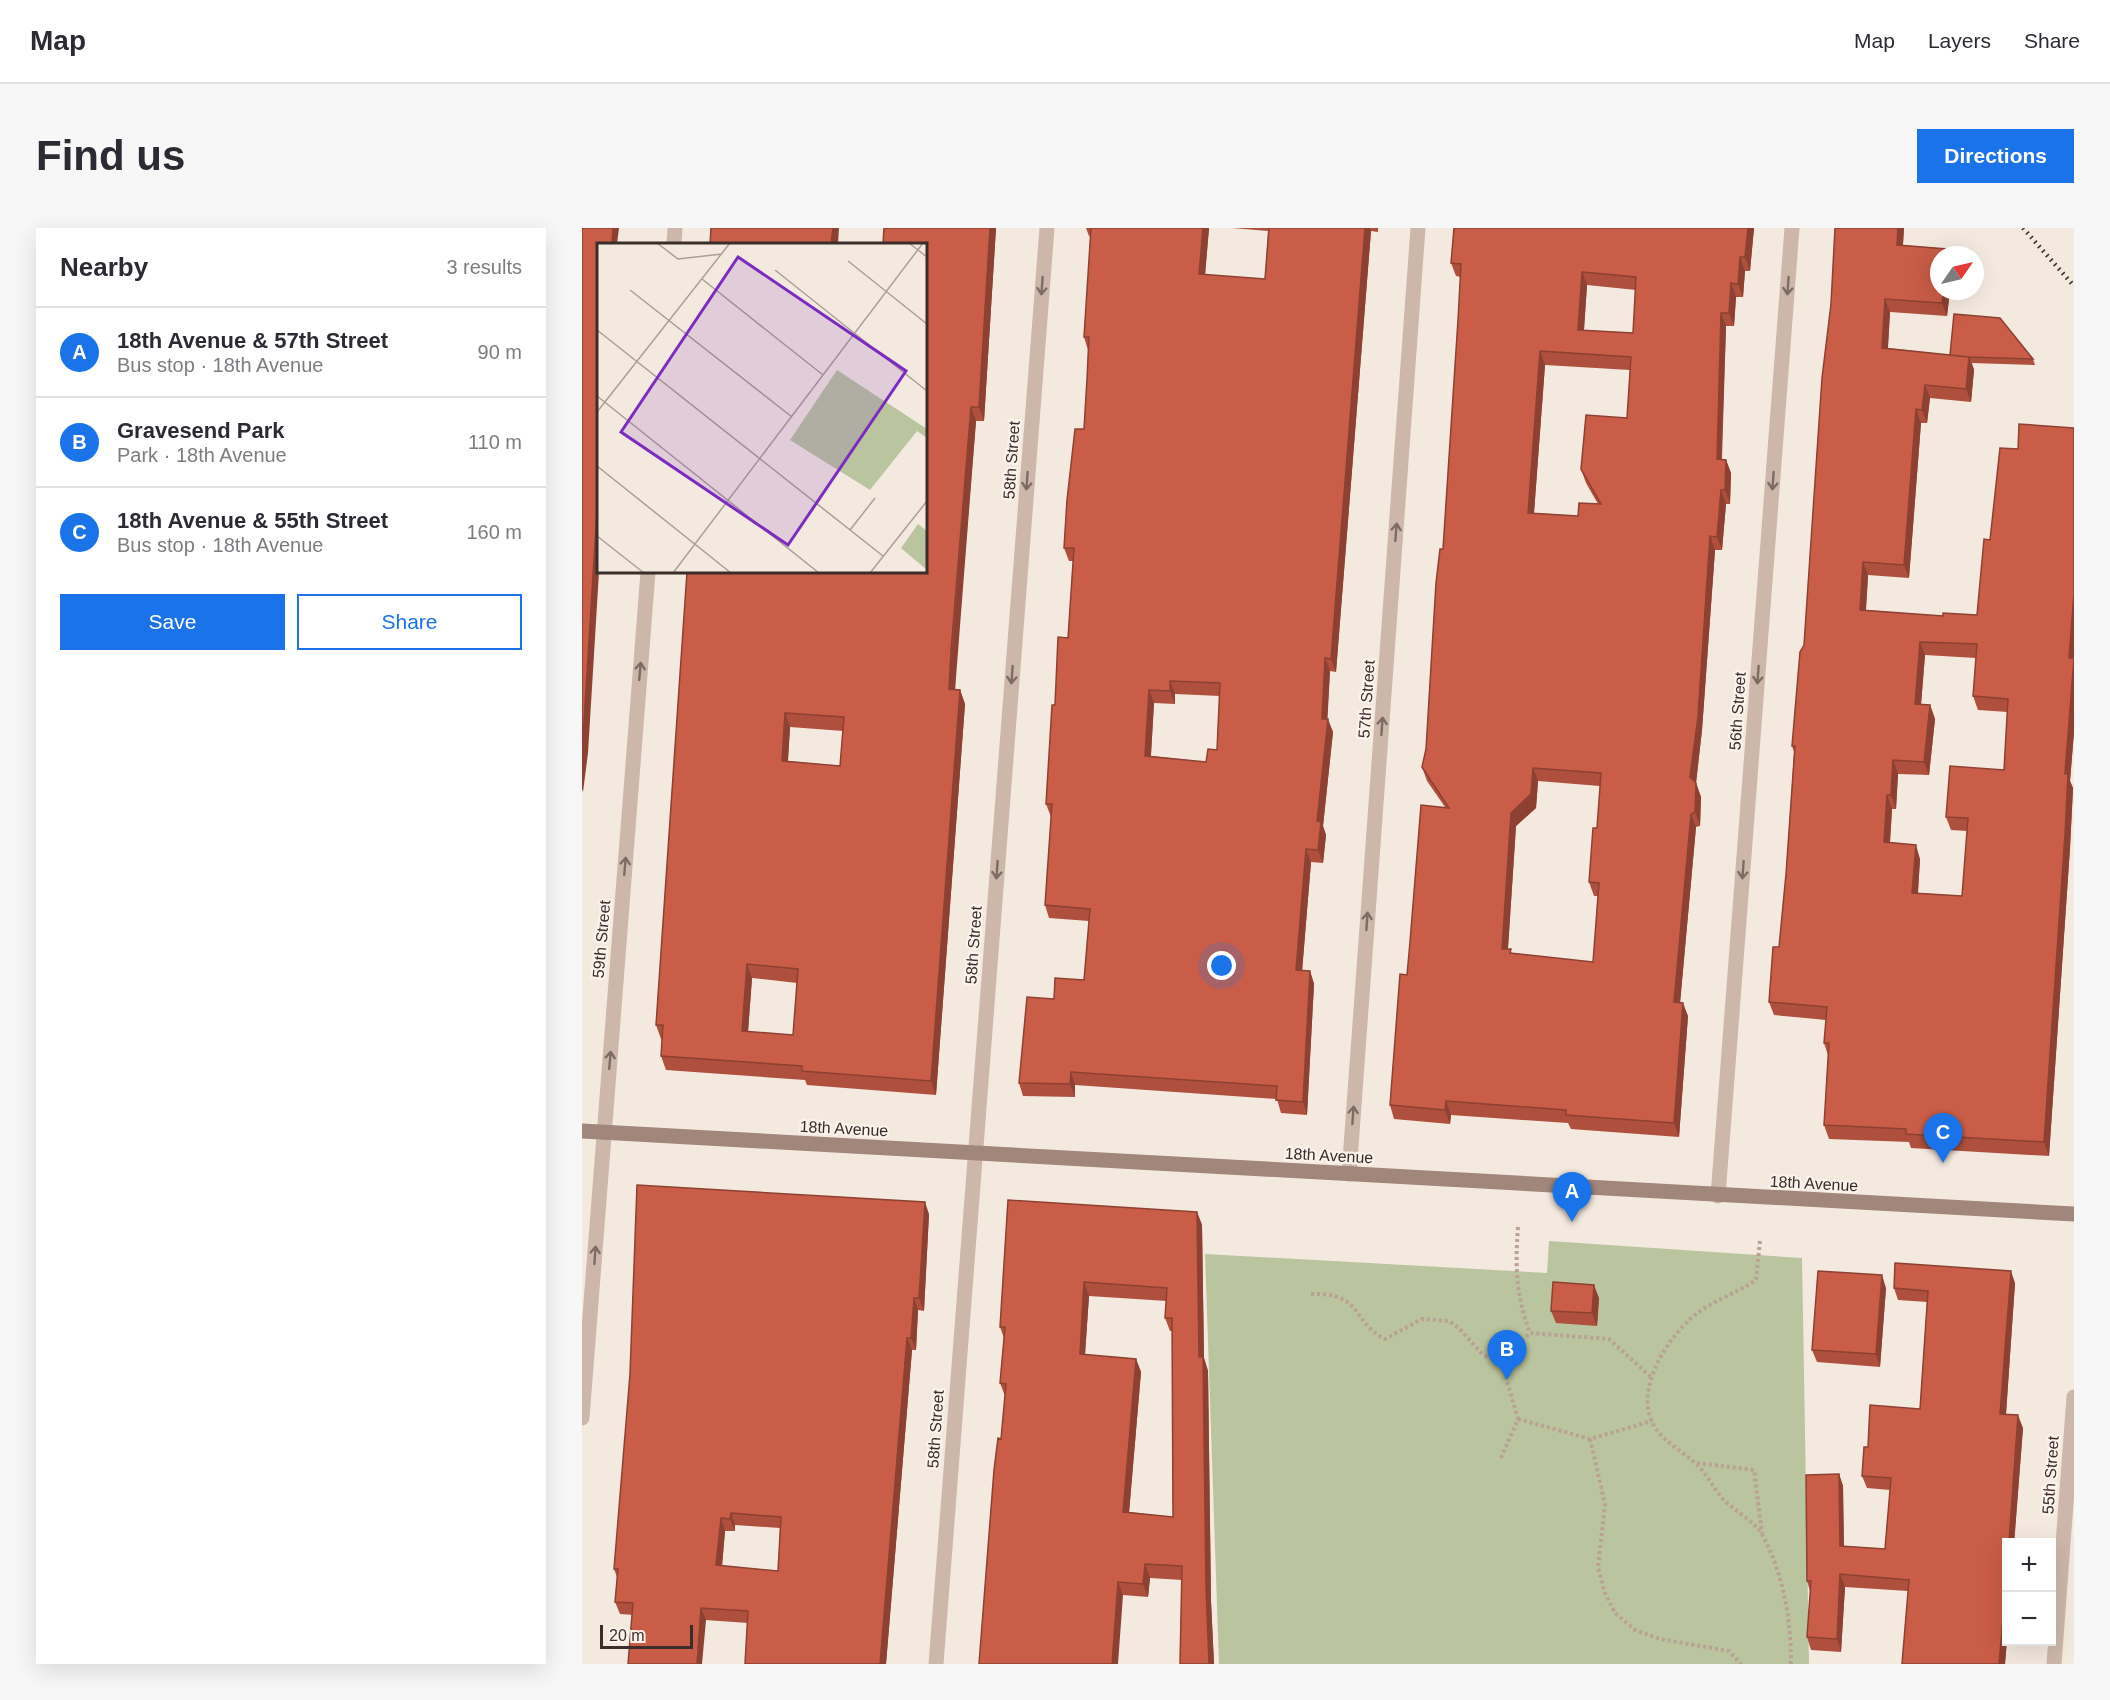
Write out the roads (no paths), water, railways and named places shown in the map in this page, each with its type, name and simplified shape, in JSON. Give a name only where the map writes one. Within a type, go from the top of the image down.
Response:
[{"type":"street","points":[[674,243],[675,228]]},
{"type":"street","name":"58th Street","points":[[936,1664],[1047,228]]},
{"type":"street","name":"57th Street","points":[[1349,1174],[1418,228]]},
{"type":"street","name":"56th Street","points":[[1718,1196],[1792,228]]},
{"type":"street","name":"59th Street","points":[[582,1418],[648,573]]},
{"type":"street","name":"18th Avenue","points":[[582,1131],[1718,1196],[2074,1214]]},
{"type":"street","name":"55th Street","points":[[2054,1664],[2074,1397]]},
{"type":"railway","points":[[2023,228],[2074,286]]},
{"type":"place","name":"18th Avenue & 55th Street","points":[[1943,1163]]},
{"type":"place","name":"18th Avenue & 57th Street","points":[[1572,1222]]},
{"type":"place","name":"Gravesend Park","points":[[1507,1380]]}]
